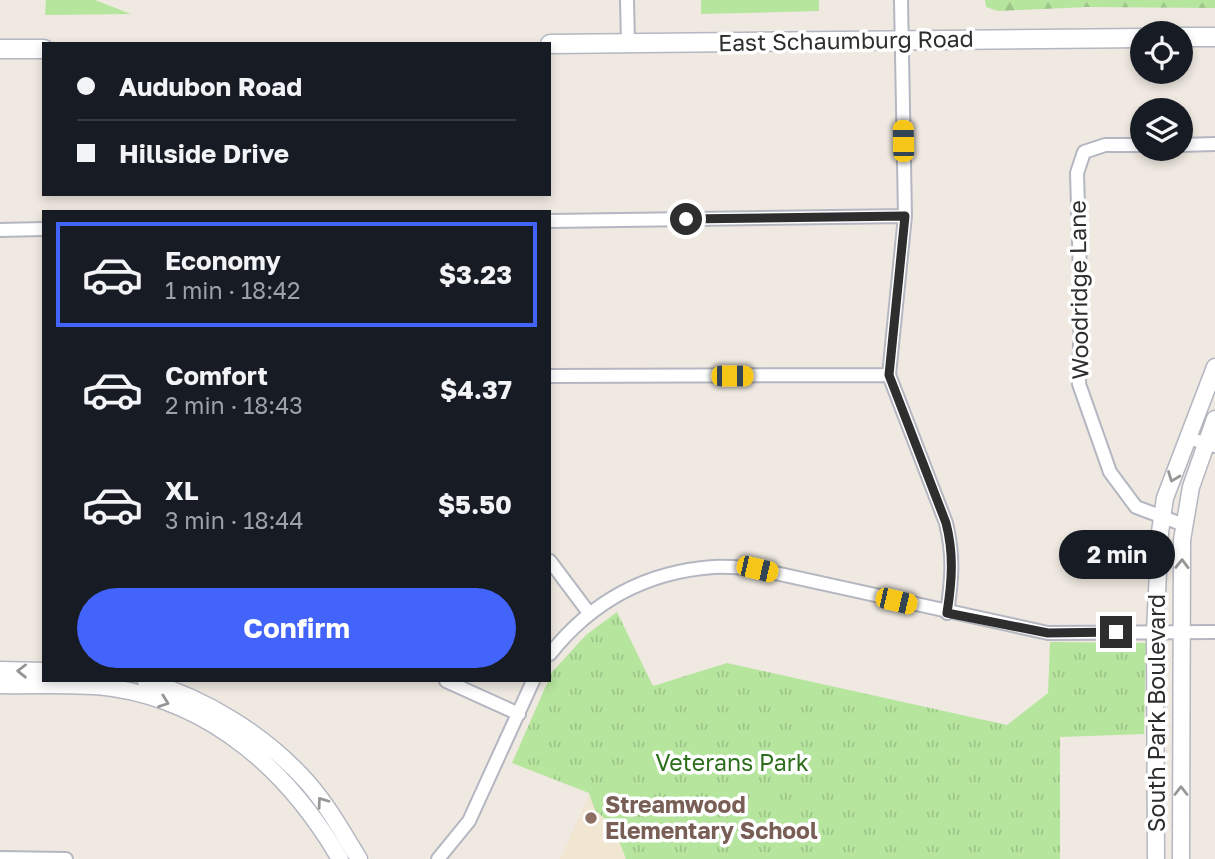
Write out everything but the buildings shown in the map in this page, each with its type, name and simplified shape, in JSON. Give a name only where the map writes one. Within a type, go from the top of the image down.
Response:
[{"type":"main road","points":[[1193,37],[1215,37]]},
{"type":"main road","name":"East Schaumburg Road","points":[[551,44],[1130,38]]},
{"type":"main road","points":[[0,49],[42,49]]},
{"type":"street","points":[[627,0],[628,43]]},
{"type":"street","points":[[901,0],[905,216],[889,375],[952,545],[953,572],[947,613]]},
{"type":"street","points":[[1193,145],[1215,144]]},
{"type":"street","name":"Woodridge Lane","points":[[1130,145],[1105,145],[1084,152],[1077,173],[1081,309],[1079,384],[1110,472],[1136,507],[1184,525]]},
{"type":"street","points":[[551,221],[905,216]]},
{"type":"street","points":[[0,230],[42,229]]},
{"type":"street","name":"South Park Boulevard","points":[[1156,859],[1155,632],[1161,518],[1165,498],[1215,368]]},
{"type":"street","points":[[551,376],[889,375]]},
{"type":"street","name":"South Park Boulevard","points":[[1181,859],[1184,525],[1191,487],[1211,445],[1215,419]]},
{"type":"street","points":[[1188,438],[1211,445]]},
{"type":"street","points":[[551,562],[589,613]]},
{"type":"street","points":[[551,653],[589,613],[619,593],[680,571],[716,567],[757,569],[947,613],[1048,633],[1215,632]]},
{"type":"street","points":[[0,670],[42,671]]},
{"type":"street","points":[[149,682],[197,700],[263,742],[309,784],[359,859]]},
{"type":"street","points":[[448,682],[519,713]]},
{"type":"street","points":[[438,859],[469,821],[533,682]]},
{"type":"street","points":[[0,685],[109,688],[161,701],[199,717],[237,740],[286,783],[323,830],[340,859]]},
{"type":"street","points":[[0,858],[66,859]]},
{"type":"shaded area","name":"Streamwood Elementary School","points":[[590,793],[595,810],[614,827],[626,859],[560,859]]},
{"type":"green space","points":[[46,0],[95,0],[131,14],[45,15]]},
{"type":"green space","points":[[701,0],[819,0],[819,11],[701,14]]},
{"type":"green space","points":[[985,0],[1215,0],[1215,8],[1087,7],[998,11],[986,7]]},
{"type":"green space","name":"Veterans Park","points":[[617,612],[653,686],[727,663],[1007,725],[1048,693],[1050,642],[1146,643],[1144,734],[1060,737],[1060,859],[626,859],[614,827],[595,810],[589,793],[512,763],[548,682],[551,682],[552,672],[586,635]]},
{"type":"place","name":"Streamwood Elementary School","points":[[591,818]]},
{"type":"route","points":[[686,219],[905,216],[889,375],[952,545],[953,572],[947,613],[1048,633],[1116,632]]}]
